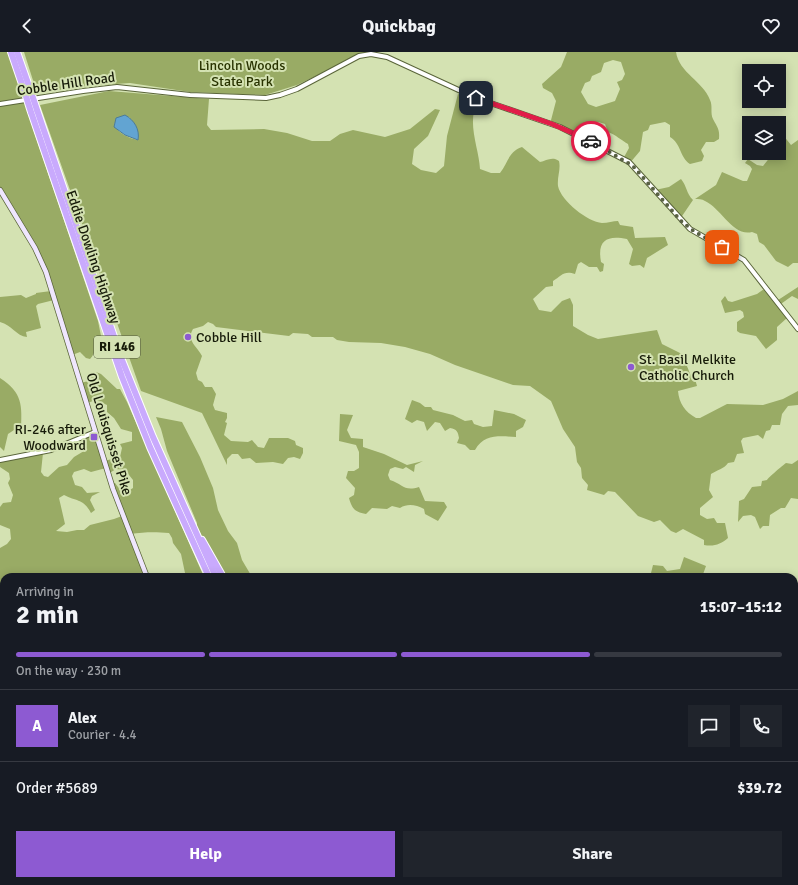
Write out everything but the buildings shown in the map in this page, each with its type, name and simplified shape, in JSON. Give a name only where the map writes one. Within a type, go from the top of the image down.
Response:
[{"type":"highway","name":"Eddie Dowling Highway","points":[[11,52],[27,90],[105,331],[133,406],[207,573]]},
{"type":"highway","name":"Eddie Dowling Highway","points":[[18,52],[27,90]]},
{"type":"highway","name":"Eddie Dowling Highway","points":[[34,111],[117,347],[179,498],[214,573]]},
{"type":"highway","points":[[179,498],[221,573]]},
{"type":"main road","name":"Old Louisquisset Pike","points":[[0,190],[35,248],[46,272],[119,506],[145,573]]},
{"type":"street","name":"Cobble Hill Road","points":[[0,104],[83,91],[122,87],[190,95],[266,98],[297,89],[359,56],[371,54],[387,57],[421,71],[472,96],[560,127],[629,162],[690,229],[744,260],[798,329]]},
{"type":"street","points":[[0,460],[51,450],[95,432]]},
{"type":"green space","points":[[0,52],[11,52],[33,129],[98,321],[102,341],[90,359],[86,358],[80,352],[72,355],[54,300],[38,304],[36,306],[41,328],[26,332],[27,337],[20,335],[8,325],[0,322],[0,297],[21,295],[26,298],[36,293],[51,291],[46,271],[0,190]]},
{"type":"green space","name":"Lincoln Woods State Park","points":[[24,52],[364,53],[297,85],[265,95],[190,92],[130,83],[87,86],[37,93]]},
{"type":"green space","points":[[567,52],[676,52],[682,66],[707,93],[710,100],[712,117],[719,130],[719,139],[714,142],[706,142],[701,150],[704,156],[702,161],[690,164],[684,158],[674,140],[670,137],[670,125],[665,122],[650,125],[648,130],[643,132],[640,151],[629,164],[623,159],[629,148],[628,144],[608,132],[605,124],[597,122],[590,124],[581,137],[550,124],[556,101],[552,93],[543,88],[542,84],[561,67]],"holes":[[[613,60],[621,62],[625,74],[622,80],[617,82],[620,89],[615,101],[596,107],[588,104],[581,92],[585,83],[590,81],[592,76],[601,72],[604,63]]]},
{"type":"green space","points":[[109,91],[209,99],[207,125],[211,130],[264,129],[287,133],[312,141],[330,141],[340,134],[353,130],[385,137],[410,129],[435,109],[440,110],[428,136],[414,149],[412,164],[421,170],[436,173],[444,166],[447,136],[458,94],[478,101],[473,118],[473,126],[480,169],[491,173],[500,173],[511,155],[517,149],[522,147],[540,162],[551,159],[559,161],[558,186],[560,192],[576,210],[596,222],[602,223],[618,221],[620,225],[633,227],[635,238],[665,237],[668,245],[647,258],[644,268],[640,265],[632,266],[629,264],[633,249],[627,239],[614,238],[605,241],[602,244],[600,255],[601,262],[604,264],[603,271],[600,272],[597,267],[589,267],[581,262],[578,264],[575,274],[563,274],[553,281],[553,286],[546,287],[533,299],[539,310],[551,312],[562,301],[570,298],[573,305],[573,326],[598,339],[657,330],[662,344],[682,354],[691,376],[695,379],[697,386],[678,391],[683,407],[696,418],[700,418],[727,404],[763,405],[783,399],[798,391],[798,405],[788,406],[782,414],[780,425],[772,425],[770,430],[766,431],[763,439],[758,435],[743,438],[741,441],[744,453],[737,454],[734,462],[728,463],[711,474],[709,490],[713,497],[700,508],[700,515],[707,519],[714,518],[717,523],[725,523],[728,538],[723,542],[708,546],[704,545],[704,540],[683,529],[676,533],[671,531],[660,520],[654,522],[638,516],[615,492],[608,491],[604,495],[587,490],[588,485],[582,478],[581,468],[577,462],[575,447],[563,429],[551,401],[530,386],[513,385],[455,365],[430,354],[405,347],[381,343],[349,342],[337,340],[333,337],[312,337],[308,334],[293,333],[289,336],[216,327],[208,322],[203,326],[193,329],[191,333],[191,340],[202,356],[196,373],[198,380],[202,382],[205,387],[212,387],[216,394],[213,405],[215,410],[227,413],[225,422],[227,423],[224,435],[231,441],[248,442],[252,440],[258,447],[264,448],[269,438],[288,438],[295,441],[296,445],[303,448],[303,453],[300,459],[294,457],[288,458],[283,464],[273,462],[256,463],[250,458],[242,459],[238,454],[232,454],[227,459],[227,465],[202,413],[141,391],[40,105]],"holes":[[[129,117],[136,127],[138,140],[124,135],[117,130],[114,124]]]},
{"type":"green space","points":[[786,139],[791,145],[798,140],[798,263],[793,263],[788,267],[776,261],[764,245],[759,242],[757,234],[739,230],[727,221],[711,205],[703,200],[695,199],[716,185],[722,172],[743,181],[747,181],[752,169],[745,163],[747,160],[757,165],[763,166],[768,160],[786,160]]},
{"type":"green space","points":[[681,179],[693,200],[680,219],[655,190],[669,187]]},
{"type":"green space","points":[[798,287],[798,299],[792,296],[778,306],[787,318],[777,327],[777,340],[766,349],[756,336],[737,331],[737,322],[744,317],[743,312],[740,310],[725,313],[721,301],[725,296],[728,301],[732,302],[757,294],[764,289],[775,302]]},
{"type":"green space","points":[[96,372],[101,374],[117,389],[120,389],[202,573],[185,573],[181,554],[173,543],[169,533],[150,532],[130,534],[145,573],[0,573],[0,548],[7,544],[11,539],[10,529],[0,525],[0,507],[3,503],[11,502],[13,495],[8,483],[10,479],[9,473],[0,467],[0,461],[43,453],[41,472],[44,476],[48,477],[59,467],[67,465],[74,457],[84,451],[85,447],[83,439],[94,433],[104,461],[120,457],[122,448],[120,444],[132,441],[132,432],[121,429],[114,418],[107,412],[107,405],[96,400],[87,403],[81,383],[88,381]],"holes":[[[106,468],[108,474],[116,469],[125,470],[133,480],[133,488],[128,491],[121,491],[115,483],[111,483],[122,516],[90,525],[84,530],[67,532],[56,531],[65,524],[59,498],[64,495],[79,501],[85,505],[91,513],[95,510],[90,500],[92,496],[100,492],[87,493],[82,487],[75,485],[72,476],[74,472],[84,469],[91,472]]]},
{"type":"green space","points":[[0,378],[13,389],[20,400],[21,407],[21,431],[14,430],[8,434],[4,451],[0,447]]},
{"type":"green space","points":[[412,400],[425,407],[431,407],[433,410],[453,415],[465,421],[472,420],[474,424],[483,427],[492,426],[494,410],[514,414],[526,420],[523,427],[516,431],[516,437],[492,437],[483,441],[475,450],[470,450],[465,445],[457,443],[459,436],[457,431],[454,429],[450,428],[445,431],[440,423],[435,422],[427,431],[424,422],[417,420],[412,423],[405,419]]},
{"type":"green space","points":[[340,414],[353,415],[347,430],[351,438],[363,439],[363,447],[384,454],[407,465],[423,461],[415,465],[414,472],[406,467],[403,469],[395,467],[390,469],[388,475],[390,480],[404,487],[410,489],[419,487],[425,501],[444,502],[447,507],[438,521],[425,514],[424,509],[412,505],[406,505],[400,508],[392,506],[387,509],[372,508],[366,514],[354,509],[349,498],[354,495],[355,488],[346,478],[348,471],[354,471],[359,468],[359,452],[356,445],[339,441]]},
{"type":"green space","points":[[156,417],[182,422],[200,457],[213,488],[218,510],[228,531],[237,543],[242,560],[250,573],[221,573],[197,530],[197,523],[167,451]]},
{"type":"green space","points":[[798,460],[798,499],[791,498],[785,508],[781,508],[770,515],[769,526],[763,526],[760,529],[755,517],[751,515],[743,516],[738,522],[739,501],[744,499],[752,487],[761,486],[762,481],[767,480],[786,463],[792,464]]},
{"type":"green space","points":[[684,557],[706,566],[703,573],[651,573],[653,565],[663,566],[667,571],[680,569]]},
{"type":"water","points":[[125,115],[136,125],[138,140],[125,135],[114,127],[116,118]]},
{"type":"way so far","points":[[591,141],[623,158],[633,166],[664,199],[682,222],[690,229],[722,247]]},
{"type":"place","name":"Cobble Hill","points":[[188,337]]},
{"type":"place","name":"St. Basil Melkite Catholic Church","points":[[631,367]]},
{"type":"place","name":"RI-246 after Woodward","points":[[94,437]]},
{"type":"route","points":[[476,98],[552,124],[591,141]]}]
